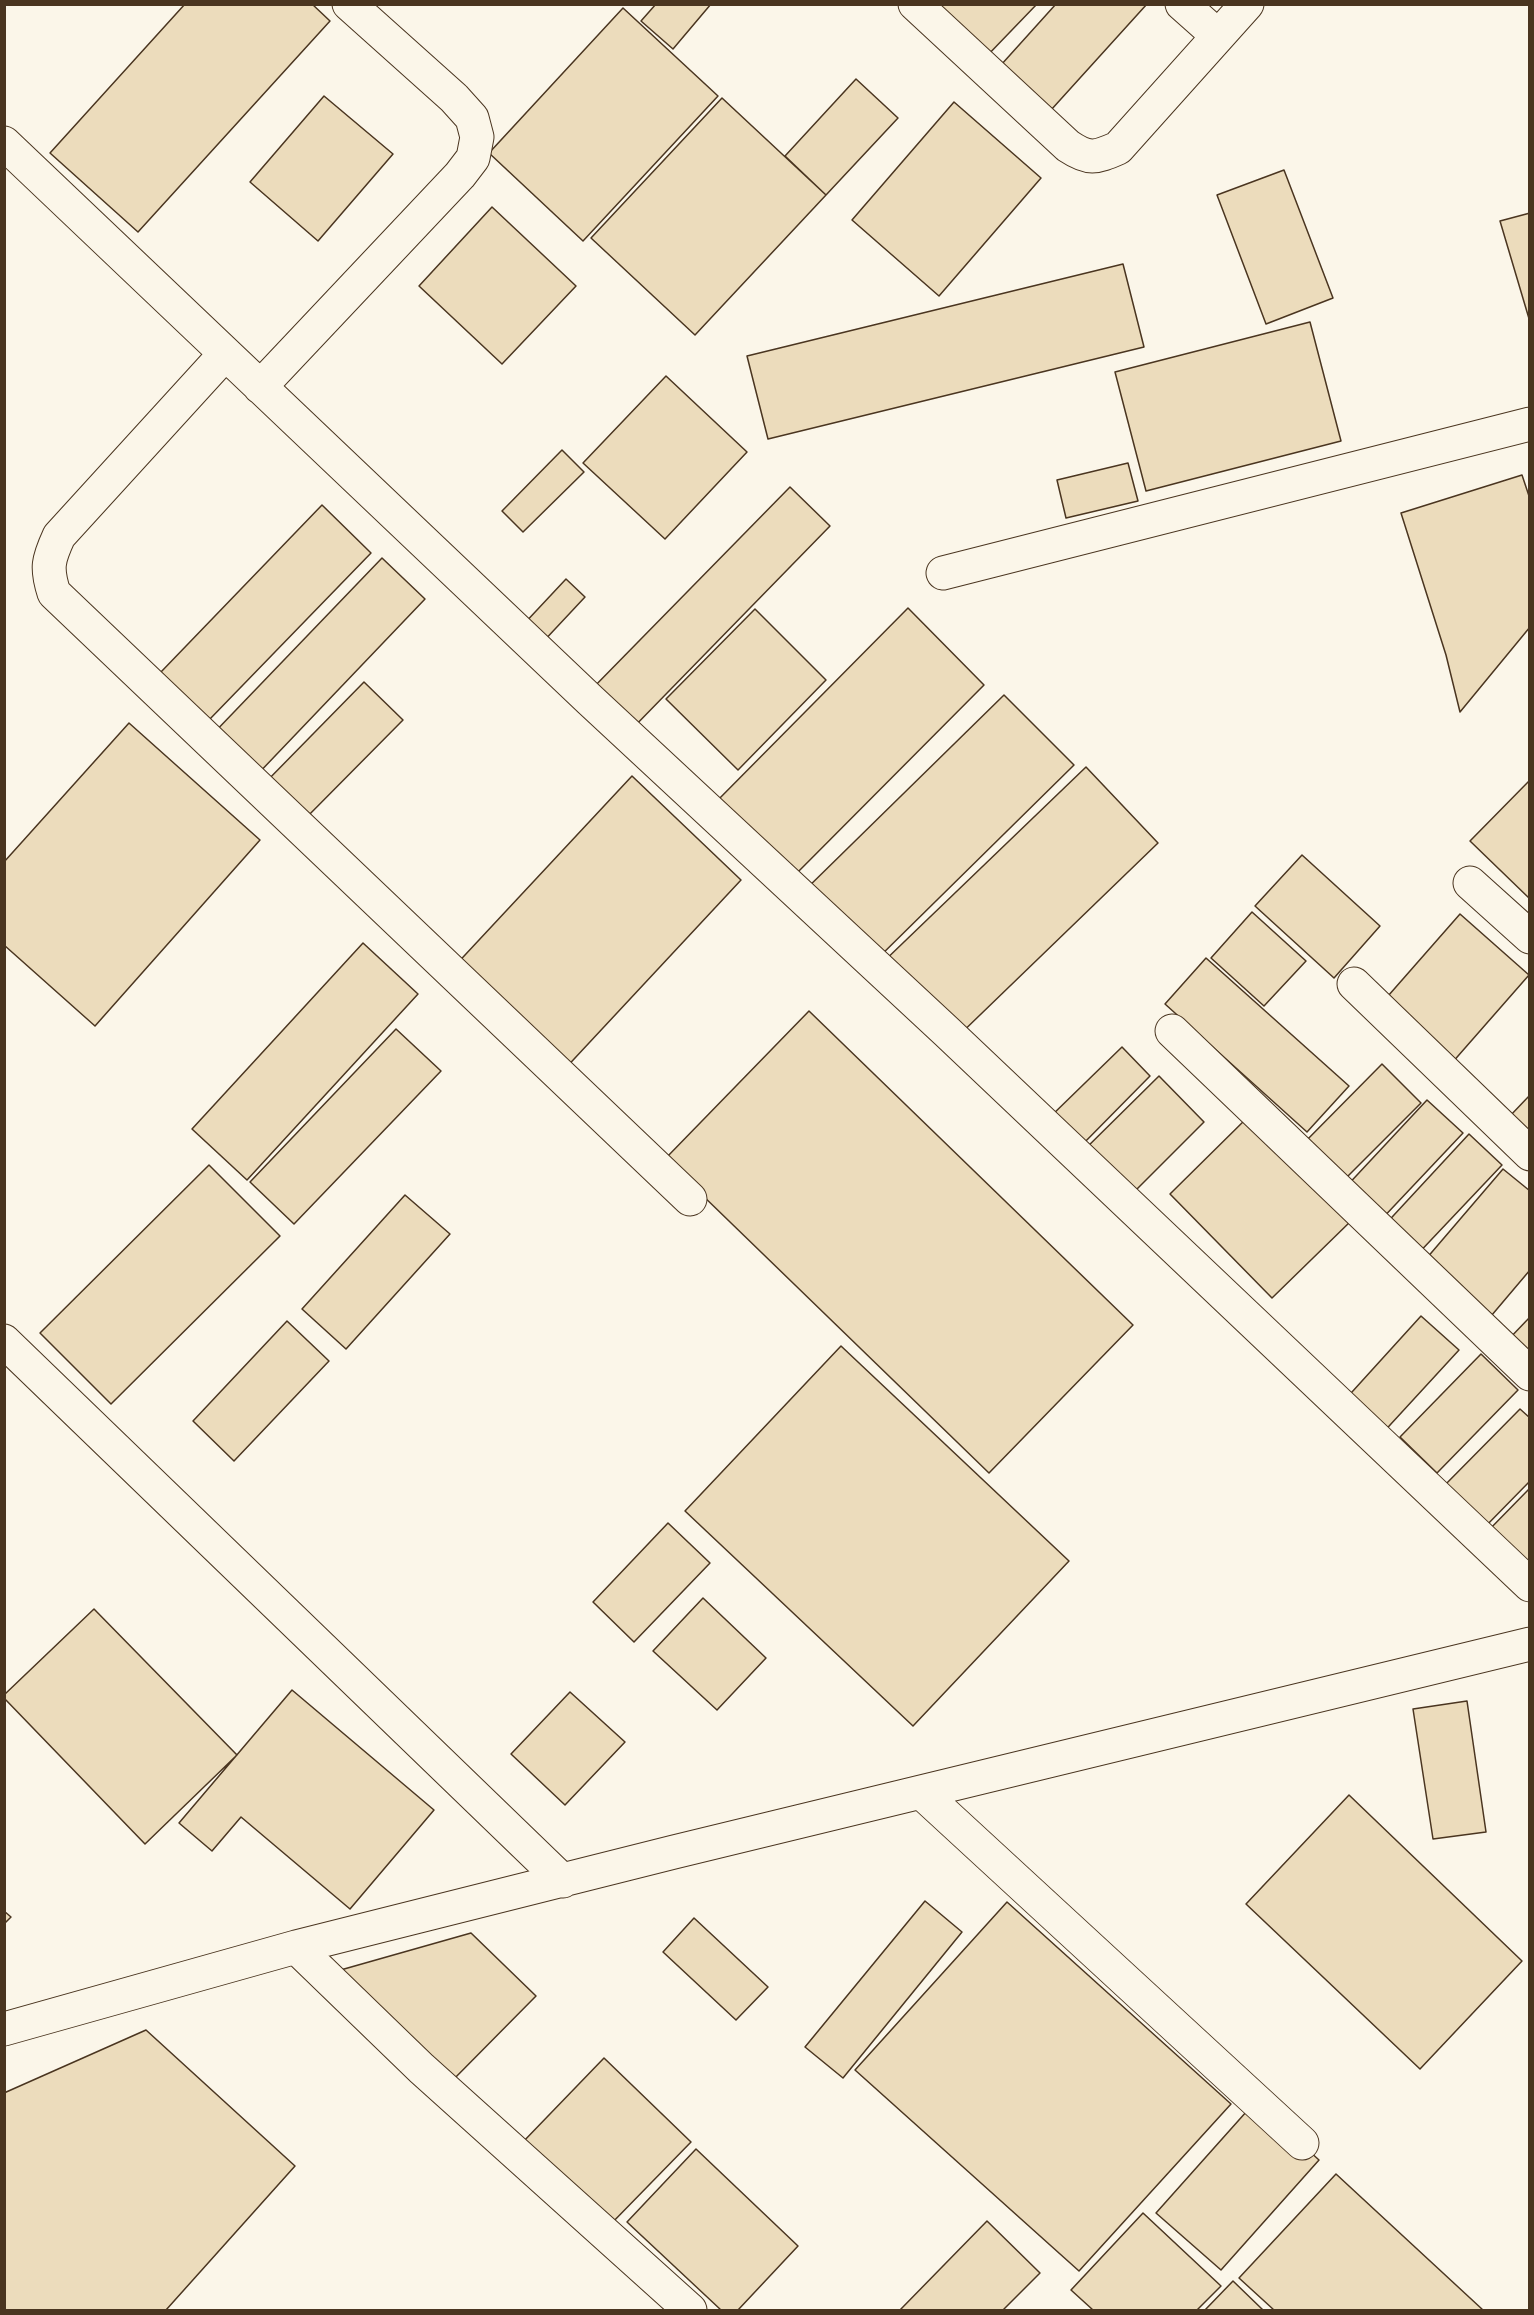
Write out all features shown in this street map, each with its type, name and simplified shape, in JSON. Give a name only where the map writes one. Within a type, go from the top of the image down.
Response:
[{"type":"street","points":[[260,387],[460,175],[473,158],[477,137],[472,118],[454,98],[349,4]]},
{"type":"street","points":[[915,4],[1068,146],[1084,156],[1100,156],[1118,147],[1247,4]]},
{"type":"street","points":[[1182,4],[1218,36]]},
{"type":"street","points":[[4,143],[590,700],[948,1032],[1530,1585]]},
{"type":"street","points":[[225,354],[59,536],[50,555],[48,572],[54,593],[690,1199]]},
{"type":"street","points":[[943,573],[1530,424]]},
{"type":"street","points":[[1470,883],[1530,937]]},
{"type":"street","points":[[1354,984],[1530,1154]]},
{"type":"street","points":[[1172,1031],[1530,1374]]},
{"type":"street","points":[[4,1341],[563,1881]]},
{"type":"street","points":[[4,2029],[296,1947],[674,1852],[1530,1644]]},
{"type":"street","points":[[922,1793],[1302,2143]]},
{"type":"street","points":[[296,1947],[421,2068],[690,2310]]},
{"type":"building","points":[[185,4],[312,4],[330,21],[138,232],[50,153]]},
{"type":"building","points":[[656,4],[711,4],[673,49],[641,21]]},
{"type":"building","points":[[928,4],[1037,4],[984,59]]},
{"type":"building","points":[[1056,4],[1147,4],[1051,110],[1001,65]]},
{"type":"building","points":[[623,8],[718,96],[583,241],[489,153]]},
{"type":"building","points":[[856,79],[898,118],[826,195],[785,156]]},
{"type":"building","points":[[324,96],[393,154],[318,241],[250,182]]},
{"type":"building","points":[[722,98],[826,195],[695,335],[591,238]]},
{"type":"building","points":[[954,102],[1041,178],[939,296],[852,220]]},
{"type":"building","points":[[1284,170],[1333,298],[1266,324],[1217,195]]},
{"type":"building","points":[[492,207],[576,286],[502,364],[419,286]]},
{"type":"building","points":[[1530,213],[1530,322],[1500,221]]},
{"type":"building","points":[[1123,264],[1144,347],[768,439],[747,356]]},
{"type":"building","points":[[1310,322],[1341,441],[1146,491],[1115,372]]},
{"type":"building","points":[[666,376],[747,452],[665,539],[583,463]]},
{"type":"building","points":[[562,450],[584,472],[523,532],[502,511]]},
{"type":"building","points":[[1128,463],[1138,501],[1066,518],[1057,480]]},
{"type":"building","points":[[1522,475],[1530,499],[1530,627],[1460,712],[1446,655],[1401,513]]},
{"type":"building","points":[[790,487],[830,526],[628,733],[588,693]]},
{"type":"building","points":[[322,505],[371,553],[209,720],[160,673]]},
{"type":"building","points":[[382,558],[425,599],[254,778],[210,737]]},
{"type":"building","points":[[566,579],[585,597],[541,644],[522,626]]},
{"type":"building","points":[[908,608],[984,685],[788,882],[712,806]]},
{"type":"building","points":[[755,609],[826,680],[738,770],[666,699]]},
{"type":"building","points":[[364,682],[403,720],[299,825],[261,787]]},
{"type":"building","points":[[1004,695],[1074,765],[869,967],[799,896]]},
{"type":"building","points":[[129,723],[260,840],[95,1026],[4,945],[4,862]]},
{"type":"building","points":[[1086,767],[1158,843],[951,1043],[878,967]]},
{"type":"building","points":[[632,776],[741,880],[561,1073],[451,970]]},
{"type":"building","points":[[1530,780],[1530,899],[1470,841]]},
{"type":"building","points":[[1302,855],[1380,926],[1334,978],[1255,906]]},
{"type":"building","points":[[1252,912],[1306,961],[1264,1006],[1211,958]]},
{"type":"building","points":[[1460,914],[1529,975],[1451,1064],[1381,1004]]},
{"type":"building","points":[[363,943],[418,994],[247,1180],[192,1129]]},
{"type":"building","points":[[1206,958],[1349,1086],[1307,1132],[1165,1004]]},
{"type":"building","points":[[809,1011],[1133,1325],[989,1473],[665,1159]]},
{"type":"building","points":[[396,1029],[441,1071],[294,1224],[250,1182]]},
{"type":"building","points":[[1122,1047],[1150,1076],[1078,1149],[1048,1119]]},
{"type":"building","points":[[1382,1064],[1421,1103],[1337,1187],[1298,1149]]},
{"type":"building","points":[[1159,1076],[1204,1122],[1122,1204],[1076,1158]]},
{"type":"building","points":[[1530,1095],[1530,1136],[1509,1117]]},
{"type":"building","points":[[1427,1100],[1463,1133],[1378,1223],[1343,1190]]},
{"type":"building","points":[[1251,1114],[1353,1219],[1272,1298],[1170,1194]]},
{"type":"building","points":[[1469,1134],[1502,1165],[1413,1259],[1381,1229]]},
{"type":"building","points":[[209,1165],[280,1236],[111,1404],[40,1333]]},
{"type":"building","points":[[1503,1169],[1530,1191],[1530,1270],[1486,1322],[1420,1266]]},
{"type":"building","points":[[405,1195],[450,1234],[346,1349],[302,1309]]},
{"type":"building","points":[[1421,1316],[1459,1350],[1379,1437],[1342,1403]]},
{"type":"building","points":[[1530,1317],[1530,1365],[1506,1342]]},
{"type":"building","points":[[287,1321],[329,1361],[234,1461],[193,1421]]},
{"type":"building","points":[[841,1346],[1069,1561],[913,1726],[685,1511]]},
{"type":"building","points":[[1481,1354],[1518,1390],[1437,1473],[1400,1437]]},
{"type":"building","points":[[1520,1409],[1530,1418],[1530,1481],[1481,1531],[1440,1490]]},
{"type":"building","points":[[1530,1488],[1530,1566],[1484,1535]]},
{"type":"building","points":[[668,1523],[710,1563],[634,1642],[593,1602]]},
{"type":"building","points":[[703,1598],[766,1658],[717,1710],[653,1651]]},
{"type":"building","points":[[94,1609],[237,1755],[145,1844],[4,1698],[4,1695]]},
{"type":"building","points":[[292,1690],[434,1810],[350,1909],[241,1817],[212,1851],[179,1823]]},
{"type":"building","points":[[570,1692],[625,1742],[565,1805],[511,1754]]},
{"type":"building","points":[[1467,1701],[1486,1832],[1433,1839],[1413,1709]]},
{"type":"building","points":[[1349,1795],[1522,1961],[1420,2069],[1246,1904]]},
{"type":"building","points":[[925,1901],[962,1932],[843,2078],[805,2047]]},
{"type":"building","points":[[1007,1902],[1231,2104],[1079,2271],[855,2070]]},
{"type":"building","points":[[4,1911],[11,1917],[4,1924]]},
{"type":"building","points":[[694,1918],[768,1987],[736,2020],[663,1952]]},
{"type":"building","points":[[471,1933],[536,1996],[447,2086],[330,1973]]},
{"type":"building","points":[[146,2030],[295,2166],[166,2310],[4,2310],[4,2093]]},
{"type":"building","points":[[604,2058],[691,2142],[607,2228],[521,2144]]},
{"type":"building","points":[[1255,2102],[1319,2160],[1221,2270],[1156,2213]]},
{"type":"building","points":[[696,2149],[798,2246],[738,2310],[721,2310],[627,2222]]},
{"type":"building","points":[[1336,2174],[1483,2310],[1274,2310],[1239,2278]]},
{"type":"building","points":[[1143,2213],[1221,2286],[1197,2310],[1093,2310],[1071,2290]]},
{"type":"building","points":[[987,2221],[1040,2273],[1003,2310],[900,2310]]},
{"type":"building","points":[[1233,2281],[1263,2310],[1205,2310]]}]
